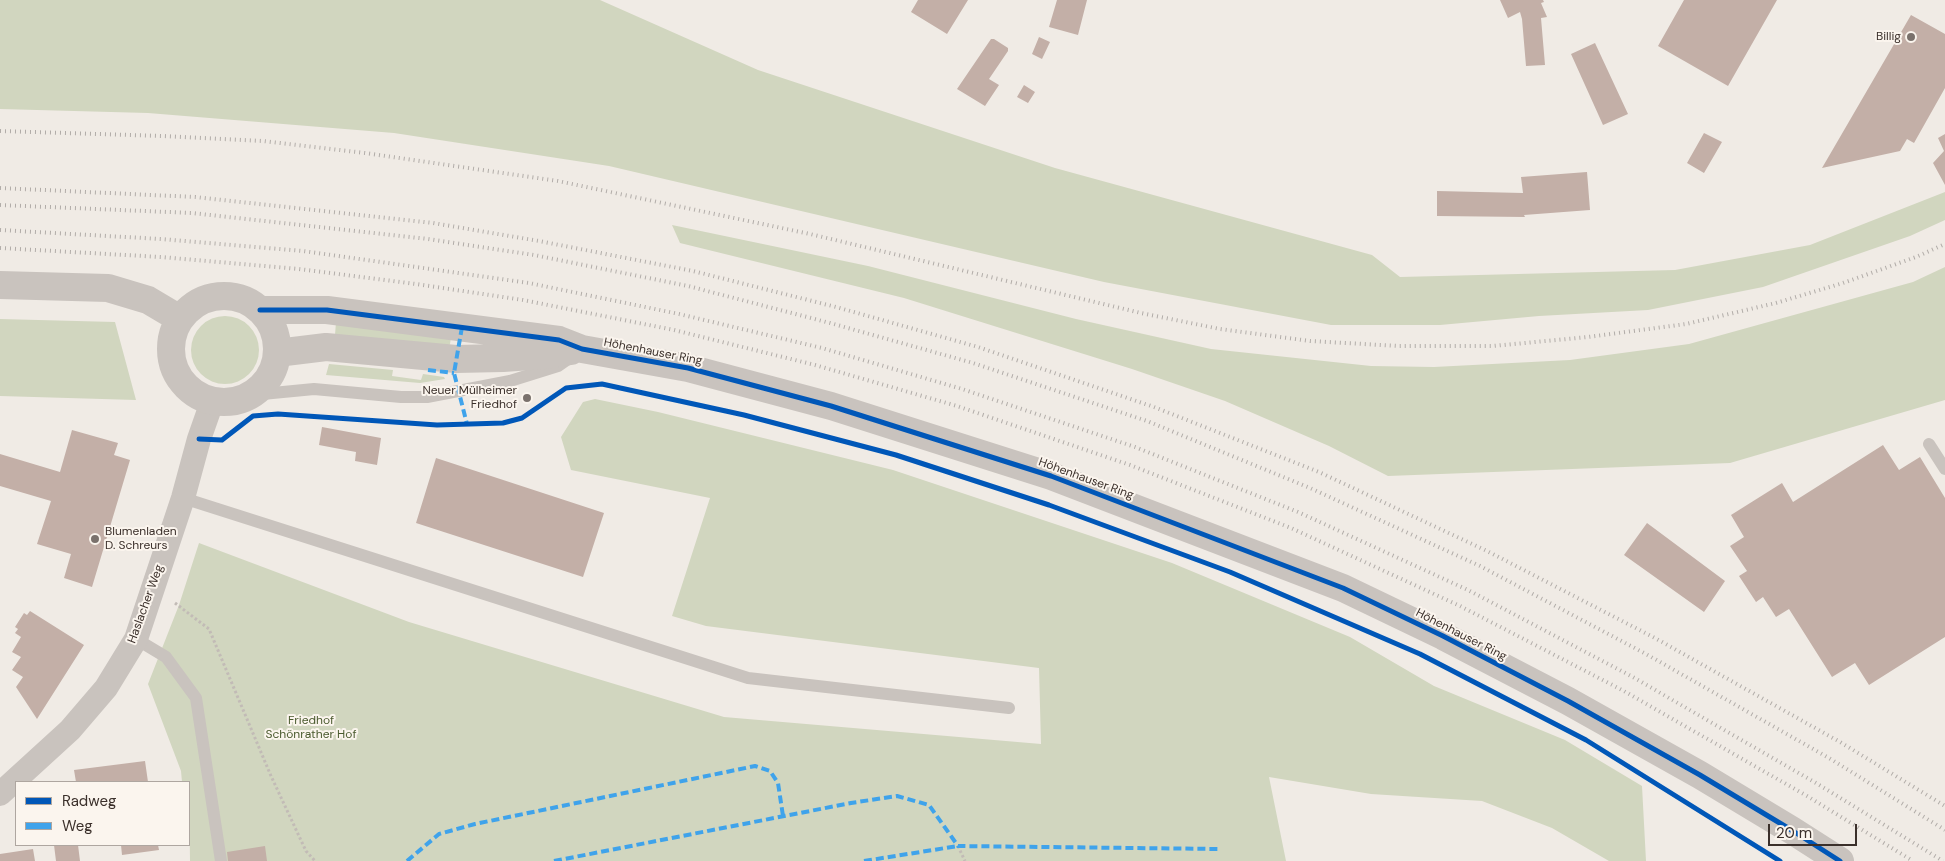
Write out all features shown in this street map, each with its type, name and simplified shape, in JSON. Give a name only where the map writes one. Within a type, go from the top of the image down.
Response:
[{"type":"street","points":[[0,285],[108,288],[148,300],[180,319],[172,338],[171,360],[180,380],[195,394],[212,402]]},
{"type":"street","name":"Höhenhauser Ring","points":[[180,319],[193,306],[209,298],[227,296],[245,300],[260,310],[270,322],[276,337],[277,353],[269,377],[252,394],[234,402],[212,402]]},
{"type":"street","name":"Höhenhauser Ring","points":[[260,310],[327,310],[559,340],[582,349],[688,368],[840,409],[1051,476],[1343,588],[1443,636],[1700,775],[1840,861]]},
{"type":"street","name":"Höhenhauser Ring","points":[[277,353],[326,347],[456,359],[545,355],[582,349]]},
{"type":"street","name":"Haslacher Weg","points":[[0,794],[70,730],[106,688],[136,639],[183,498],[199,439],[212,402]]},
{"type":"lane","points":[[252,394],[314,389],[401,397],[427,397],[510,380],[558,366],[582,349]]},
{"type":"lane","points":[[1929,444],[1945,469]]},
{"type":"lane","points":[[183,498],[748,678],[1009,708]]},
{"type":"lane","points":[[136,639],[166,657],[196,698],[221,861]]},
{"type":"path","points":[[151,593],[179,605],[209,629],[306,851],[315,861]]},
{"type":"path","points":[[958,846],[965,861]]},
{"type":"green space","points":[[0,0],[600,0],[758,70],[1055,168],[1372,255],[1400,277],[1675,270],[1810,245],[1945,192],[1945,220],[1910,236],[1763,287],[1648,310],[1539,316],[1440,325],[1331,325],[1104,282],[609,166],[394,133],[148,113],[0,109]]},
{"type":"green space","points":[[672,225],[868,266],[1076,319],[1211,349],[1371,366],[1434,367],[1570,360],[1689,344],[1913,282],[1945,267],[1945,400],[1730,463],[1388,476],[1329,446],[1225,401],[1132,369],[904,298],[680,243]]},
{"type":"green space","points":[[225,316],[238,319],[249,326],[256,337],[259,350],[256,363],[249,374],[238,381],[225,384],[212,381],[201,374],[194,363],[191,350],[194,337],[201,326],[212,319]]},
{"type":"green space","points":[[0,319],[115,322],[136,400],[0,396]]},
{"type":"green space","points":[[336,322],[451,337],[450,344],[448,348],[335,335]]},
{"type":"green space","points":[[329,364],[393,370],[392,376],[421,380],[423,374],[444,377],[445,379],[420,383],[326,375]]},
{"type":"green space","name":"Friedhof Schönrather Hof","points":[[595,399],[658,412],[893,470],[1172,563],[1350,637],[1434,686],[1565,740],[1642,786],[1646,861],[1609,861],[1552,828],[1482,801],[1371,794],[1269,777],[1286,861],[190,861],[190,781],[182,781],[181,771],[148,684],[179,605],[199,543],[409,622],[724,717],[1041,744],[1039,668],[706,626],[672,616],[710,498],[571,470],[561,437],[583,402]]},
{"type":"building","points":[[918,0],[968,0],[947,34],[911,12]]},
{"type":"building","points":[[1057,0],[1087,0],[1078,35],[1049,27]]},
{"type":"building","points":[[1500,0],[1543,0],[1544,2],[1541,3],[1547,17],[1541,18],[1545,65],[1526,66],[1520,12],[1508,18]]},
{"type":"building","points":[[1684,0],[1777,0],[1728,86],[1658,46]]},
{"type":"building","points":[[1911,15],[1945,34],[1945,88],[1914,143],[1907,139],[1900,151],[1822,168]]},
{"type":"building","points":[[1039,37],[1050,42],[1042,59],[1032,54]]},
{"type":"building","points":[[991,39],[1008,48],[1008,51],[989,79],[999,85],[985,106],[957,89]]},
{"type":"building","points":[[1595,43],[1628,114],[1603,125],[1571,54]]},
{"type":"building","points":[[1024,85],[1035,92],[1028,103],[1017,97]]},
{"type":"building","points":[[1704,133],[1722,142],[1704,173],[1687,163]]},
{"type":"building","points":[[1945,134],[1945,185],[1933,163],[1944,151],[1938,138]]},
{"type":"building","points":[[1587,172],[1590,210],[1524,215],[1525,217],[1437,216],[1437,191],[1523,193],[1521,177]]},
{"type":"building","points":[[322,427],[381,438],[377,465],[355,461],[356,452],[319,445]]},
{"type":"building","points":[[72,430],[118,443],[114,455],[130,460],[92,587],[64,578],[71,554],[37,544],[51,501],[0,486],[0,454],[60,472]]},
{"type":"building","points":[[1883,445],[1899,470],[1920,457],[1945,498],[1945,637],[1869,685],[1855,663],[1832,677],[1789,609],[1776,617],[1763,597],[1756,602],[1739,576],[1747,571],[1730,546],[1744,537],[1731,515],[1782,483],[1793,502]]},
{"type":"building","points":[[436,458],[604,513],[583,577],[416,523]]},
{"type":"building","points":[[1647,523],[1725,581],[1704,612],[1624,555]]},
{"type":"building","points":[[30,611],[84,645],[37,719],[16,687],[23,677],[12,670],[21,657],[12,652],[21,637],[15,633],[18,629],[15,627],[24,613],[27,615]]},
{"type":"building","points":[[145,761],[148,781],[76,781],[74,770]]},
{"type":"building","points":[[54,846],[78,846],[80,861],[56,861]]},
{"type":"building","points":[[121,846],[158,846],[159,850],[122,855]]},
{"type":"building","points":[[265,846],[267,861],[228,861],[227,852]]},
{"type":"building","points":[[33,849],[35,861],[0,861],[0,854]]},
{"type":"railway","points":[[0,131],[263,141],[365,153],[558,181],[810,234],[1141,313],[1220,329],[1310,341],[1399,346],[1493,346],[1588,337],[1686,324],[1776,303],[1843,283],[1916,257],[1945,244]]},
{"type":"railway","points":[[0,188],[195,197],[433,223],[539,241],[693,271],[836,307],[978,347],[1154,407],[1319,472],[1487,551],[1655,638],[1840,742],[1945,806]]},
{"type":"railway","points":[[0,205],[192,213],[428,239],[534,255],[688,286],[973,363],[1147,421],[1310,488],[1480,566],[1646,654],[1829,758],[1945,830]]},
{"type":"railway","points":[[0,230],[161,239],[303,251],[529,283],[679,314],[822,348],[962,389],[1135,447],[1298,512],[1468,590],[1631,676],[1816,783],[1943,861]]},
{"type":"railway","points":[[0,248],[161,257],[299,269],[523,300],[674,330],[815,365],[957,406],[1130,465],[1291,528],[1460,606],[1622,690],[1807,796],[1913,861]]},
{"type":"marked path","points":[[462,327],[454,373],[467,424]]},
{"type":"marked path","points":[[428,370],[454,373]]},
{"type":"marked path","points":[[407,861],[439,834],[475,824],[755,766],[770,771],[778,783],[783,816]]},
{"type":"marked path","points":[[554,861],[851,803],[897,796],[929,805],[958,846],[1220,849]]},
{"type":"marked path","points":[[864,861],[958,846]]},
{"type":"cycle path","points":[[260,310],[327,310],[559,340],[582,349],[688,368],[831,406],[1051,476],[1343,588],[1443,636],[1568,701],[1700,775],[1840,861]]},
{"type":"cycle path","points":[[199,439],[222,440],[253,416],[278,414],[437,425],[503,423],[522,418],[566,388],[602,384],[744,415],[896,455],[1049,505],[1230,572],[1420,654],[1586,740],[1780,861]]},
{"type":"place","name":"Billig","points":[[1911,37]]},
{"type":"place","name":"Neuer Mülheimer Friedhof","points":[[527,398]]},
{"type":"place","name":"Blumenladen D. Schreurs","points":[[95,539]]}]
